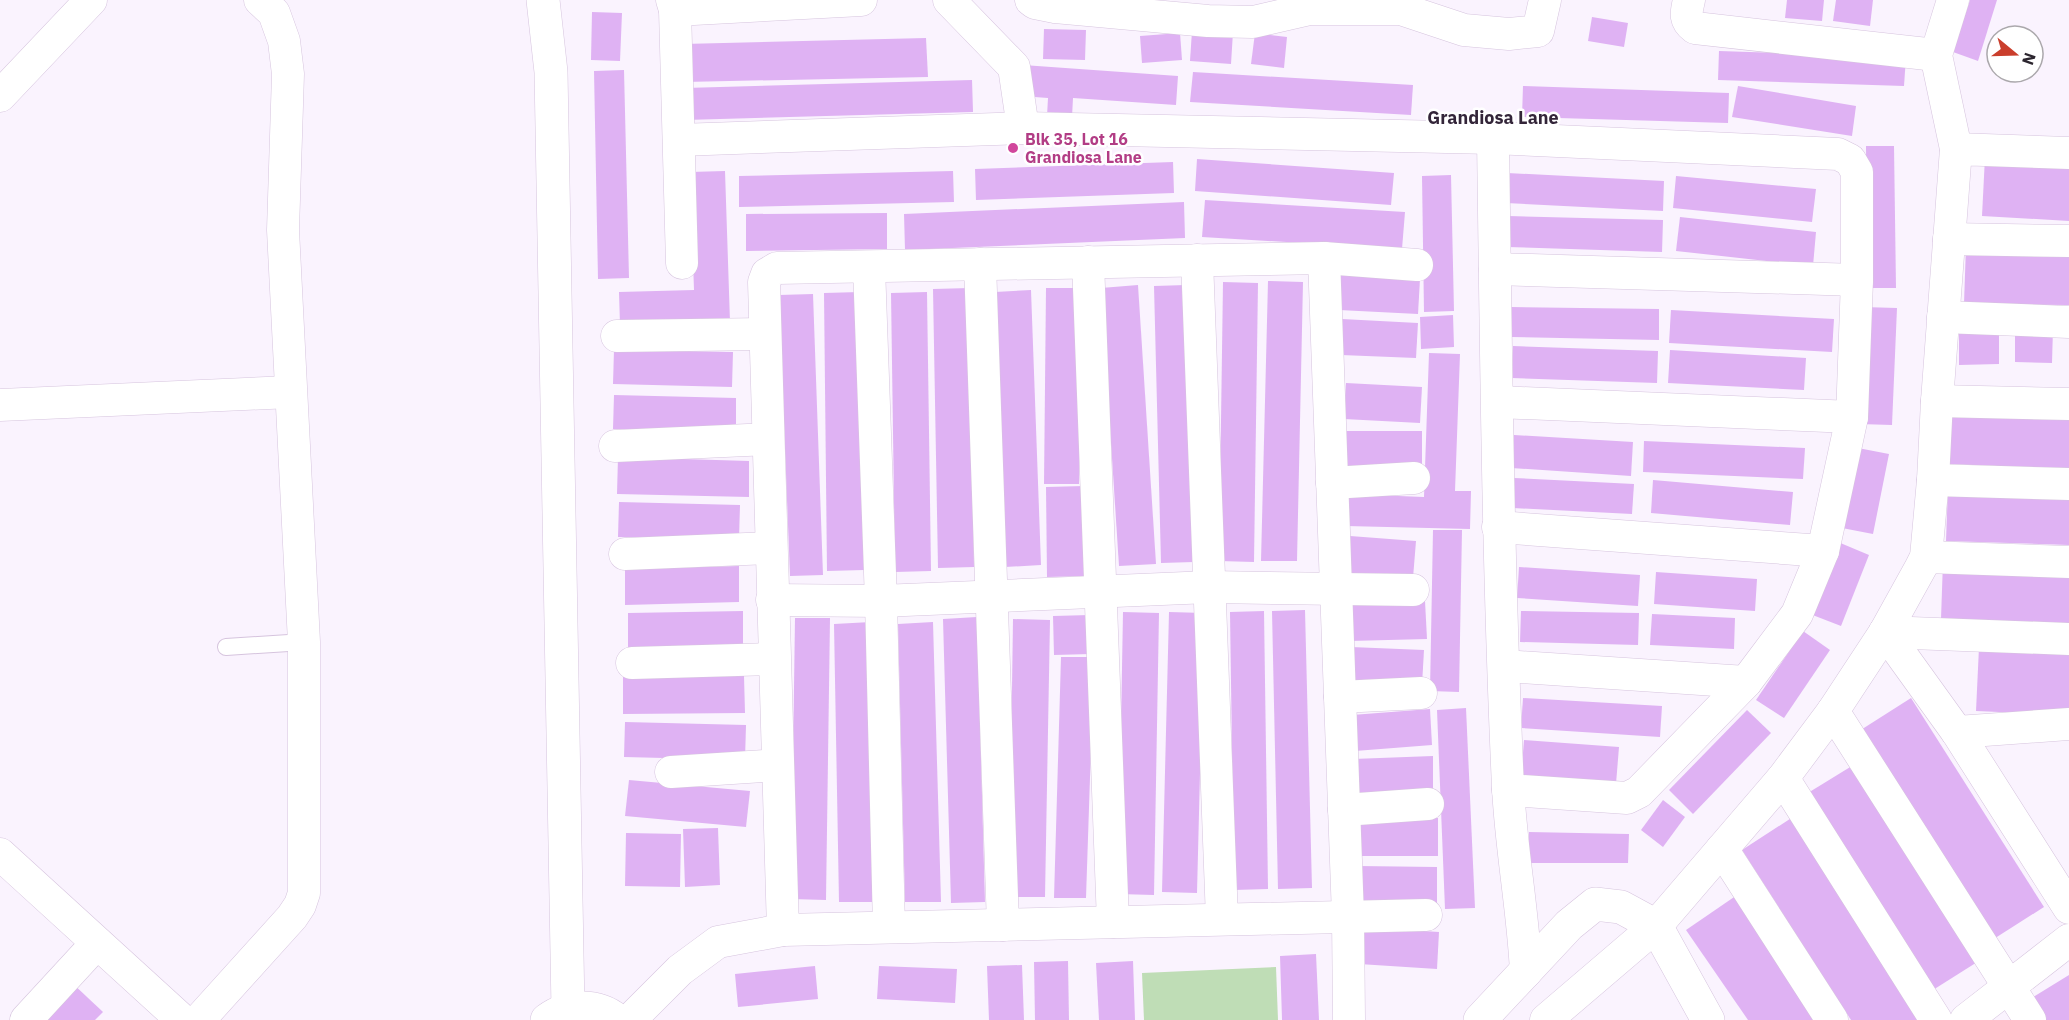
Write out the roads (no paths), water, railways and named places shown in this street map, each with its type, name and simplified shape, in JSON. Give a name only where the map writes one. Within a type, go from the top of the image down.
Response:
[{"type":"street","points":[[0,96],[91,0]]},
{"type":"street","points":[[199,1020],[292,917],[304,893],[304,642],[283,230],[288,74],[284,41],[274,14],[260,0]]},
{"type":"street","points":[[543,0],[551,84],[557,1014],[583,1008],[598,1010],[617,1020]]},
{"type":"street","points":[[682,263],[674,5],[861,0]]},
{"type":"street","points":[[949,0],[1014,67],[1023,128]]},
{"type":"street","points":[[1031,0],[1055,7],[1209,7],[1253,22],[1311,4],[1403,5],[1464,30],[1509,34],[1538,31],[1545,0]]},
{"type":"street","points":[[1689,0],[1686,15],[1688,23],[1695,28],[1936,55]]},
{"type":"street","points":[[1546,1020],[1656,926],[1783,778],[1833,711],[1885,632],[1926,557],[1934,480],[1937,400],[1956,149],[1936,55],[1953,0]]},
{"type":"street","points":[[679,140],[1023,128],[1493,138],[1838,154],[1850,160],[1857,172],[1857,280],[1852,417],[1823,551],[1797,614],[1746,682],[1639,792],[1627,798],[1508,790]]},
{"type":"street","points":[[1493,138],[1498,527],[1508,790],[1524,931],[1526,972]]},
{"type":"street","points":[[1956,149],[2069,153]]},
{"type":"street","points":[[1949,239],[2069,241]]},
{"type":"street","points":[[1324,258],[1348,916],[1349,1020]]},
{"type":"street","points":[[783,930],[765,334],[764,282],[767,274],[777,268],[1324,258],[1417,265]]},
{"type":"street","points":[[1197,260],[1222,919]]},
{"type":"street","points":[[1088,262],[1113,922]]},
{"type":"street","points":[[980,264],[1003,925]]},
{"type":"street","points":[[869,267],[881,601],[889,927]]},
{"type":"street","points":[[1495,269],[1857,280]]},
{"type":"street","points":[[1943,317],[2069,322]]},
{"type":"street","points":[[617,336],[765,334]]},
{"type":"street","points":[[0,405],[290,392]]},
{"type":"street","points":[[1937,400],[2069,404]]},
{"type":"street","points":[[1498,402],[1852,417]]},
{"type":"street","points":[[615,446],[768,439]]},
{"type":"street","points":[[1332,483],[1414,478]]},
{"type":"street","points":[[1934,480],[2069,484]]},
{"type":"street","points":[[1498,527],[1823,551]]},
{"type":"street","points":[[625,554],[771,548]]},
{"type":"street","points":[[1926,557],[2069,562]]},
{"type":"street","points":[[772,600],[881,601],[1209,587],[1413,590]]},
{"type":"street","points":[[1885,632],[2069,639]]},
{"type":"street","points":[[1885,632],[1958,732],[2069,908]]},
{"type":"street","points":[[632,663],[774,659]]},
{"type":"street","points":[[1504,666],[1746,682]]},
{"type":"street","points":[[1340,697],[1420,693]]},
{"type":"street","points":[[1833,711],[2030,1020]]},
{"type":"street","points":[[1958,732],[2069,724]]},
{"type":"street","points":[[671,772],[778,765]]},
{"type":"street","points":[[1783,778],[1936,1020]]},
{"type":"street","points":[[1344,810],[1428,804]]},
{"type":"street","points":[[1722,849],[1832,1020]]},
{"type":"street","points":[[2,861],[98,943],[182,1020]]},
{"type":"street","points":[[1480,1020],[1569,925],[1595,904],[1621,907],[1656,926],[1708,1020]]},
{"type":"street","points":[[630,1020],[680,970],[718,942],[783,930],[1426,915]]},
{"type":"street","points":[[1966,1020],[2069,940]]},
{"type":"street","points":[[26,1020],[98,943]]},
{"type":"lane","points":[[226,647],[304,642]]},
{"type":"place","name":"Blk 35, Lot 16 Grandiosa Lane","points":[[1013,148]]},
{"type":"district","name":"Grandiosa Lane","points":[[1493,118]]}]
